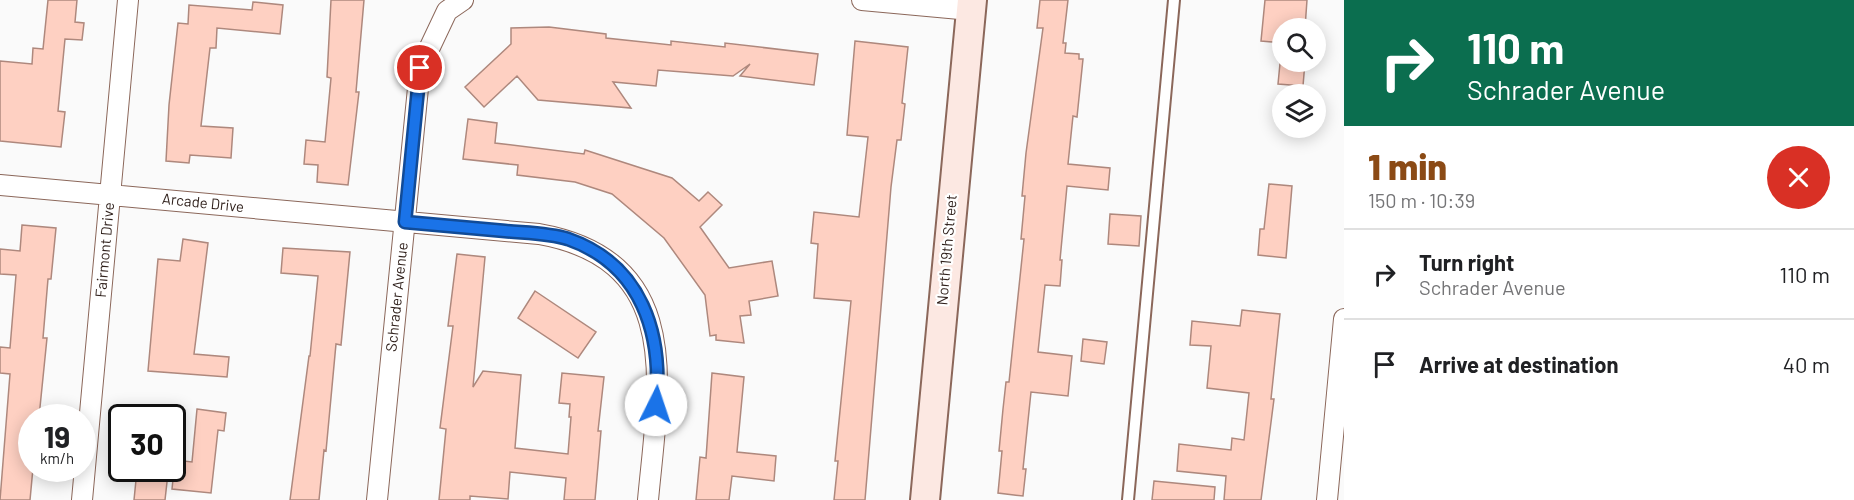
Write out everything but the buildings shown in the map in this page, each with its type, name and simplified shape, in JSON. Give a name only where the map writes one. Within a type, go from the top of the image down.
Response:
[{"type":"street","name":"Fairmont Drive","points":[[82,500],[128,0]]},
{"type":"street","name":"Schrader Avenue","points":[[377,500],[420,68],[447,11],[463,0]]},
{"type":"street","points":[[862,0],[972,5]]},
{"type":"street","name":"North 19th Street","points":[[925,500],[972,5]]},
{"type":"street","name":"Arcade Drive","points":[[0,185],[539,234],[567,239],[598,252],[617,268],[644,307],[653,330],[658,361],[658,382],[648,500]]},
{"type":"street","points":[[1327,500],[1344,319]]},
{"type":"lane","points":[[1128,500],[1174,0]]},
{"type":"route","points":[[420,68],[405,222],[539,234],[567,239],[598,252],[617,268],[629,283],[644,307],[653,330],[658,361],[656,405]]}]
